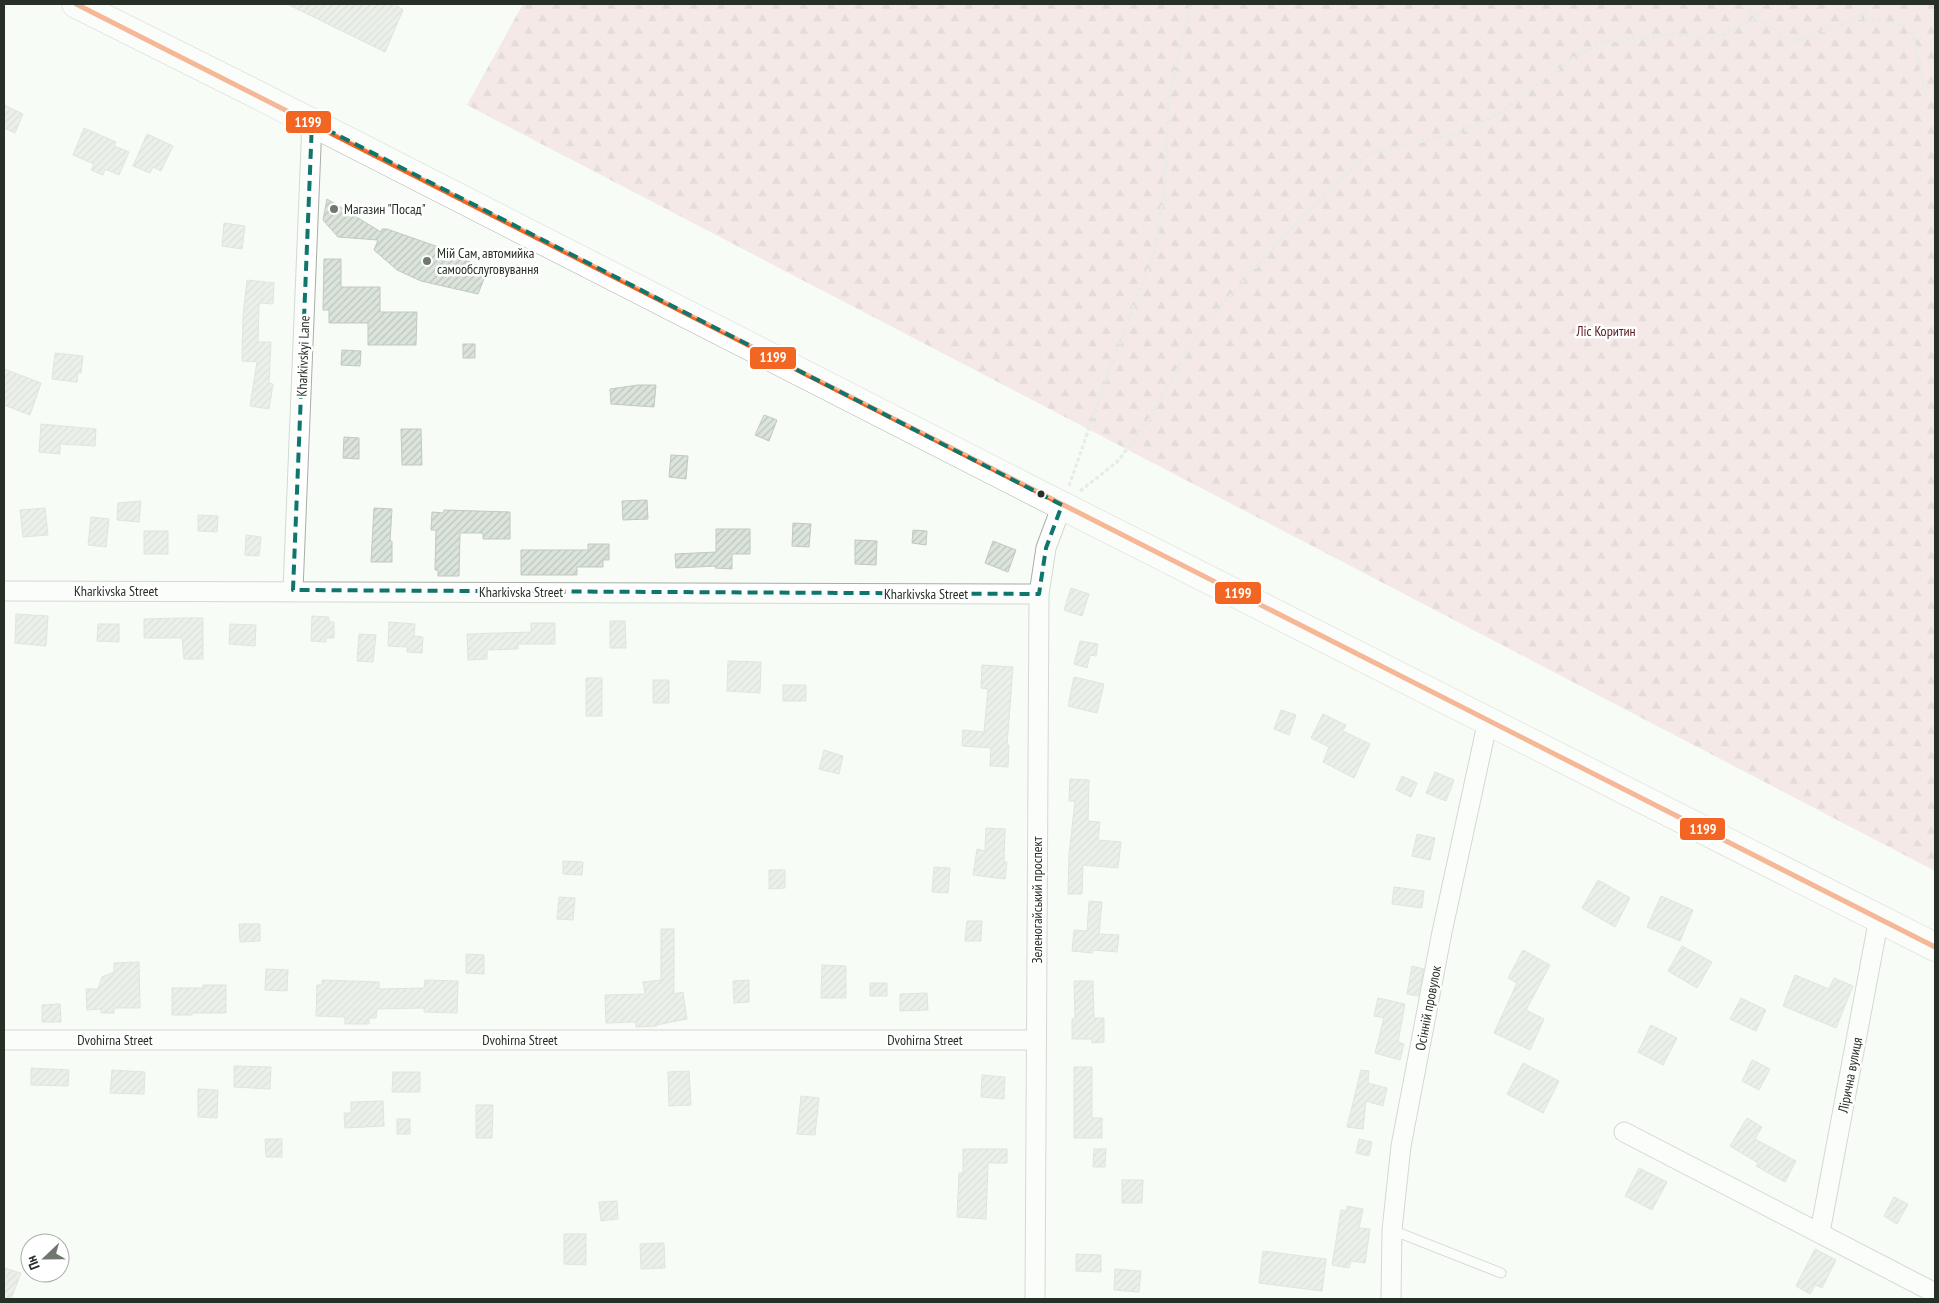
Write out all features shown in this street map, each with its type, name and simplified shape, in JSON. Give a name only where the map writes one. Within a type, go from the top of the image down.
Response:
[{"type":"highway","points":[[76,4],[312,122],[1062,505],[1935,947]]},
{"type":"street","name":"Kharkivskyi Lane","points":[[293,590],[312,122]]},
{"type":"street","name":"Зеленогайський проспект","points":[[1035,1299],[1039,594],[1046,548],[1062,505]]},
{"type":"street","name":"Kharkivska Street","points":[[4,591],[293,590],[1039,594]]},
{"type":"street","name":"Осінній провулок","points":[[1391,1299],[1392,1230],[1401,1146],[1442,932],[1488,720]]},
{"type":"street","name":"Лірична вулиця","points":[[1820,1232],[1879,918]]},
{"type":"street","name":"Dvohirna Street","points":[[4,1040],[1036,1040]]},
{"type":"street","points":[[1624,1132],[1935,1293]]},
{"type":"lane","points":[[1392,1230],[1501,1273]]},
{"type":"path","points":[[1062,505],[1108,371],[1155,251],[1164,193],[1169,96],[1192,4]]},
{"type":"path","points":[[1745,4],[1756,18],[1794,41],[1858,18],[1911,26],[1924,86],[1935,90]]},
{"type":"path","points":[[1062,505],[1117,462],[1147,423],[1200,328],[1281,239],[1368,154],[1459,133],[1497,115],[1576,56],[1604,42],[1669,34],[1716,38],[1756,18],[1765,4]]},
{"type":"path","points":[[1858,18],[1870,4]]},
{"type":"highlighted area","points":[[312,122],[1041,495],[1062,505],[1046,548],[1039,594],[293,590]]},
{"type":"green space","name":"Ліс Коритин","points":[[523,4],[1935,4],[1935,871],[467,105]]},
{"type":"building","points":[[287,4],[395,4],[403,10],[385,52]]},
{"type":"building","points":[[4,105],[23,114],[15,133],[4,128]]},
{"type":"building","points":[[84,128],[116,142],[114,146],[129,152],[119,175],[105,169],[103,175],[91,170],[94,164],[73,155]]},
{"type":"building","points":[[147,134],[173,146],[161,171],[153,167],[150,173],[133,166]]},
{"type":"building","name":"Мій Сам, автомийка самообслуговування","points":[[327,199],[381,232],[382,229],[387,229],[450,251],[487,271],[478,294],[421,281],[397,270],[374,250],[378,240],[338,237],[323,220]]},
{"type":"building","points":[[224,223],[245,226],[242,249],[222,246]]},
{"type":"building","points":[[324,259],[341,259],[341,287],[380,287],[380,312],[417,312],[416,345],[368,345],[368,323],[329,323],[329,310],[323,310]]},
{"type":"building","points":[[247,280],[274,283],[273,304],[259,303],[258,342],[271,342],[269,383],[273,384],[269,409],[250,406],[257,362],[242,361],[243,316]]},
{"type":"building","points":[[463,344],[475,344],[475,358],[463,358]]},
{"type":"building","points":[[342,350],[361,351],[360,366],[341,365]]},
{"type":"building","points":[[55,353],[83,356],[81,373],[78,373],[77,382],[52,379]]},
{"type":"building","points":[[4,369],[41,383],[30,415],[4,405]]},
{"type":"building","points":[[638,385],[656,385],[654,407],[611,404],[610,389]]},
{"type":"building","points":[[764,415],[777,420],[769,441],[755,435]]},
{"type":"building","points":[[41,424],[96,429],[95,446],[60,444],[60,454],[39,452]]},
{"type":"building","points":[[401,429],[421,429],[422,465],[402,465]]},
{"type":"building","points":[[344,437],[359,438],[359,459],[343,458]]},
{"type":"building","points":[[671,455],[688,456],[686,479],[669,477]]},
{"type":"building","points":[[647,500],[648,519],[623,520],[622,501]]},
{"type":"building","points":[[141,501],[139,522],[117,520],[118,503]]},
{"type":"building","points":[[45,508],[48,535],[23,537],[20,510]]},
{"type":"building","points":[[374,508],[392,509],[390,541],[392,541],[392,562],[371,562]]},
{"type":"building","points":[[444,510],[510,512],[510,539],[483,539],[483,533],[460,533],[459,576],[438,576],[438,570],[435,570],[436,530],[431,530],[432,512],[443,513]]},
{"type":"building","points":[[198,515],[218,516],[217,532],[198,531]]},
{"type":"building","points":[[91,517],[109,519],[106,547],[88,545]]},
{"type":"building","points":[[793,523],[811,524],[809,547],[792,546]]},
{"type":"building","points":[[716,529],[750,529],[750,554],[732,554],[732,569],[715,568],[716,566],[676,568],[675,554],[716,552]]},
{"type":"building","points":[[913,530],[927,531],[926,545],[912,543]]},
{"type":"building","points":[[144,531],[168,531],[168,554],[144,554]]},
{"type":"building","points":[[246,535],[261,537],[259,556],[245,555]]},
{"type":"building","points":[[855,540],[877,541],[876,565],[855,564]]},
{"type":"building","points":[[993,541],[1016,550],[1008,572],[985,563]]},
{"type":"building","points":[[588,544],[609,544],[609,560],[603,560],[603,567],[577,567],[577,575],[521,575],[521,550],[588,550]]},
{"type":"building","points":[[1071,588],[1089,594],[1082,616],[1064,610]]},
{"type":"building","points":[[16,614],[48,616],[46,646],[15,643]]},
{"type":"building","points":[[312,616],[329,617],[329,622],[334,622],[334,638],[326,638],[326,642],[311,641]]},
{"type":"building","points":[[203,618],[203,659],[184,659],[182,638],[144,638],[144,619]]},
{"type":"building","points":[[610,621],[625,621],[626,648],[610,648]]},
{"type":"building","points":[[389,622],[415,624],[414,636],[423,637],[422,653],[407,652],[407,647],[388,646]]},
{"type":"building","points":[[531,623],[555,623],[555,644],[518,644],[518,649],[487,650],[487,659],[468,660],[467,634],[531,632]]},
{"type":"building","points":[[98,624],[119,624],[119,642],[97,641]]},
{"type":"building","points":[[230,624],[256,625],[255,646],[229,644]]},
{"type":"building","points":[[359,634],[376,635],[373,662],[357,661]]},
{"type":"building","points":[[1080,641],[1098,644],[1096,656],[1090,655],[1087,668],[1074,664]]},
{"type":"building","points":[[728,661],[761,662],[760,693],[727,691]]},
{"type":"building","points":[[982,665],[1013,667],[1007,745],[1009,745],[1008,767],[990,766],[991,748],[962,746],[963,730],[984,732],[988,689],[981,688]]},
{"type":"building","points":[[1074,677],[1104,684],[1097,713],[1068,706]]},
{"type":"building","points":[[586,678],[602,678],[602,716],[586,716]]},
{"type":"building","points":[[653,680],[669,680],[669,703],[653,703]]},
{"type":"building","points":[[783,685],[806,685],[806,701],[783,701]]},
{"type":"building","points":[[1281,710],[1296,715],[1289,735],[1274,729]]},
{"type":"building","points":[[1323,714],[1346,725],[1343,731],[1370,744],[1354,778],[1323,762],[1329,747],[1311,738]]},
{"type":"building","points":[[824,750],[843,756],[839,774],[819,769]]},
{"type":"building","points":[[1435,772],[1454,780],[1446,801],[1426,793]]},
{"type":"building","points":[[1402,776],[1417,783],[1411,797],[1396,790]]},
{"type":"building","points":[[1070,779],[1089,780],[1088,821],[1100,822],[1098,840],[1121,842],[1118,868],[1083,865],[1082,894],[1068,894],[1069,855],[1075,801],[1069,801]]},
{"type":"building","points":[[986,828],[1005,829],[1004,862],[1007,862],[1005,879],[973,875],[977,849],[985,851]]},
{"type":"building","points":[[1417,834],[1435,838],[1430,860],[1412,856]]},
{"type":"building","points":[[563,861],[583,862],[582,875],[563,874]]},
{"type":"building","points":[[934,867],[950,868],[948,893],[932,892]]},
{"type":"building","points":[[769,870],[785,870],[785,888],[769,889]]},
{"type":"building","points":[[1598,880],[1630,898],[1615,927],[1582,908]]},
{"type":"building","points":[[1394,887],[1424,891],[1422,908],[1392,904]]},
{"type":"building","points":[[1661,896],[1693,910],[1680,941],[1647,927]]},
{"type":"building","points":[[559,897],[575,898],[573,920],[557,919]]},
{"type":"building","points":[[1089,901],[1102,902],[1099,934],[1119,935],[1117,952],[1093,950],[1092,953],[1072,951],[1074,930],[1087,931]]},
{"type":"building","points":[[967,921],[982,921],[981,941],[965,941]]},
{"type":"building","points":[[239,924],[260,924],[260,941],[240,942]]},
{"type":"building","points":[[661,929],[674,929],[674,994],[683,992],[687,1019],[657,1026],[636,1027],[636,1022],[606,1023],[605,995],[645,994],[643,982],[661,980]]},
{"type":"building","points":[[1682,946],[1712,962],[1697,988],[1668,971]]},
{"type":"building","points":[[1523,950],[1550,965],[1526,1010],[1544,1019],[1530,1050],[1494,1033],[1517,983],[1508,978]]},
{"type":"building","points":[[466,954],[484,955],[484,974],[466,973]]},
{"type":"building","points":[[139,962],[140,1008],[114,1008],[114,1013],[101,1013],[101,1009],[87,1010],[86,989],[98,989],[102,977],[114,972],[114,963]]},
{"type":"building","points":[[822,965],[846,966],[846,998],[821,998]]},
{"type":"building","points":[[1412,966],[1424,969],[1418,996],[1407,994]]},
{"type":"building","points":[[266,969],[288,970],[287,991],[265,990]]},
{"type":"building","points":[[1795,975],[1829,989],[1834,978],[1853,986],[1836,1028],[1783,1006]]},
{"type":"building","points":[[322,980],[379,982],[379,989],[424,988],[425,980],[458,981],[457,1013],[424,1012],[424,1008],[377,1009],[376,1018],[369,1018],[369,1024],[345,1024],[345,1017],[316,1016],[317,985],[322,985]]},
{"type":"building","points":[[749,980],[749,1002],[734,1003],[733,981]]},
{"type":"building","points":[[1074,981],[1093,981],[1094,1018],[1104,1018],[1104,1042],[1092,1043],[1092,1039],[1072,1039],[1072,1019],[1075,1019]]},
{"type":"building","points":[[870,983],[887,983],[887,996],[870,996]]},
{"type":"building","points":[[203,985],[226,985],[226,1013],[172,1015],[172,988],[203,988]]},
{"type":"building","points":[[927,993],[928,1010],[900,1011],[900,994]]},
{"type":"building","points":[[1378,998],[1405,1004],[1398,1042],[1404,1044],[1400,1060],[1375,1053],[1384,1018],[1374,1016]]},
{"type":"building","points":[[1741,998],[1766,1010],[1756,1031],[1730,1019]]},
{"type":"building","points":[[60,1004],[61,1022],[42,1022],[42,1005]]},
{"type":"building","points":[[1651,1025],[1677,1038],[1663,1065],[1638,1052]]},
{"type":"building","points":[[1752,1060],[1770,1069],[1759,1090],[1742,1081]]},
{"type":"building","points":[[1523,1063],[1559,1081],[1543,1113],[1507,1094]]},
{"type":"building","points":[[234,1066],[271,1067],[270,1089],[234,1087]]},
{"type":"building","points":[[1074,1067],[1092,1067],[1092,1118],[1102,1118],[1102,1138],[1074,1138]]},
{"type":"building","points":[[31,1068],[69,1070],[68,1086],[31,1085]]},
{"type":"building","points":[[112,1070],[145,1072],[144,1094],[110,1093]]},
{"type":"building","points":[[1361,1070],[1369,1071],[1368,1083],[1387,1088],[1383,1106],[1366,1101],[1363,1129],[1347,1127]]},
{"type":"building","points":[[689,1071],[691,1105],[669,1106],[668,1072]]},
{"type":"building","points":[[393,1072],[420,1072],[420,1092],[392,1092]]},
{"type":"building","points":[[982,1075],[1005,1077],[1004,1099],[981,1097]]},
{"type":"building","points":[[198,1089],[218,1090],[217,1118],[198,1117]]},
{"type":"building","points":[[801,1096],[819,1098],[815,1135],[797,1134]]},
{"type":"building","points":[[383,1101],[384,1126],[345,1128],[344,1113],[351,1113],[351,1102]]},
{"type":"building","points":[[476,1105],[493,1105],[492,1138],[476,1138]]},
{"type":"building","points":[[1747,1118],[1762,1127],[1755,1139],[1796,1161],[1785,1182],[1756,1166],[1758,1163],[1730,1146]]},
{"type":"building","points":[[397,1119],[410,1119],[410,1134],[397,1134]]},
{"type":"building","points":[[265,1139],[282,1139],[282,1157],[266,1157]]},
{"type":"building","points":[[1359,1139],[1372,1142],[1369,1156],[1356,1153]]},
{"type":"building","points":[[963,1149],[1007,1149],[1007,1163],[988,1163],[986,1219],[957,1217],[959,1173],[963,1173]]},
{"type":"building","points":[[1094,1149],[1106,1149],[1105,1167],[1093,1167]]},
{"type":"building","points":[[1639,1168],[1667,1182],[1652,1210],[1625,1196]]},
{"type":"building","points":[[1122,1180],[1143,1180],[1142,1203],[1122,1203]]},
{"type":"building","points":[[1894,1197],[1908,1204],[1897,1224],[1884,1216]]},
{"type":"building","points":[[617,1201],[618,1219],[601,1221],[599,1202]]},
{"type":"building","points":[[1347,1206],[1363,1209],[1359,1228],[1370,1229],[1365,1263],[1351,1261],[1349,1268],[1332,1265],[1341,1210],[1346,1211]]},
{"type":"building","points":[[564,1234],[586,1234],[586,1265],[564,1264]]},
{"type":"building","points":[[664,1243],[665,1268],[641,1269],[640,1244]]},
{"type":"building","points":[[1815,1249],[1836,1260],[1822,1288],[1815,1285],[1810,1294],[1796,1286]]},
{"type":"building","points":[[1263,1251],[1326,1259],[1322,1291],[1259,1283]]},
{"type":"building","points":[[1076,1254],[1101,1255],[1101,1272],[1076,1271]]},
{"type":"building","points":[[4,1268],[20,1273],[20,1276],[11,1299],[4,1299]]},
{"type":"building","points":[[1115,1269],[1141,1271],[1139,1292],[1114,1290]]},
{"type":"transit line","name":"1199","points":[[76,4],[1935,947]]},
{"type":"place","name":"Магазин \"Посад\"","points":[[334,209]]},
{"type":"place","name":"Мій Сам, автомийка самообслуговування","points":[[427,261]]}]
